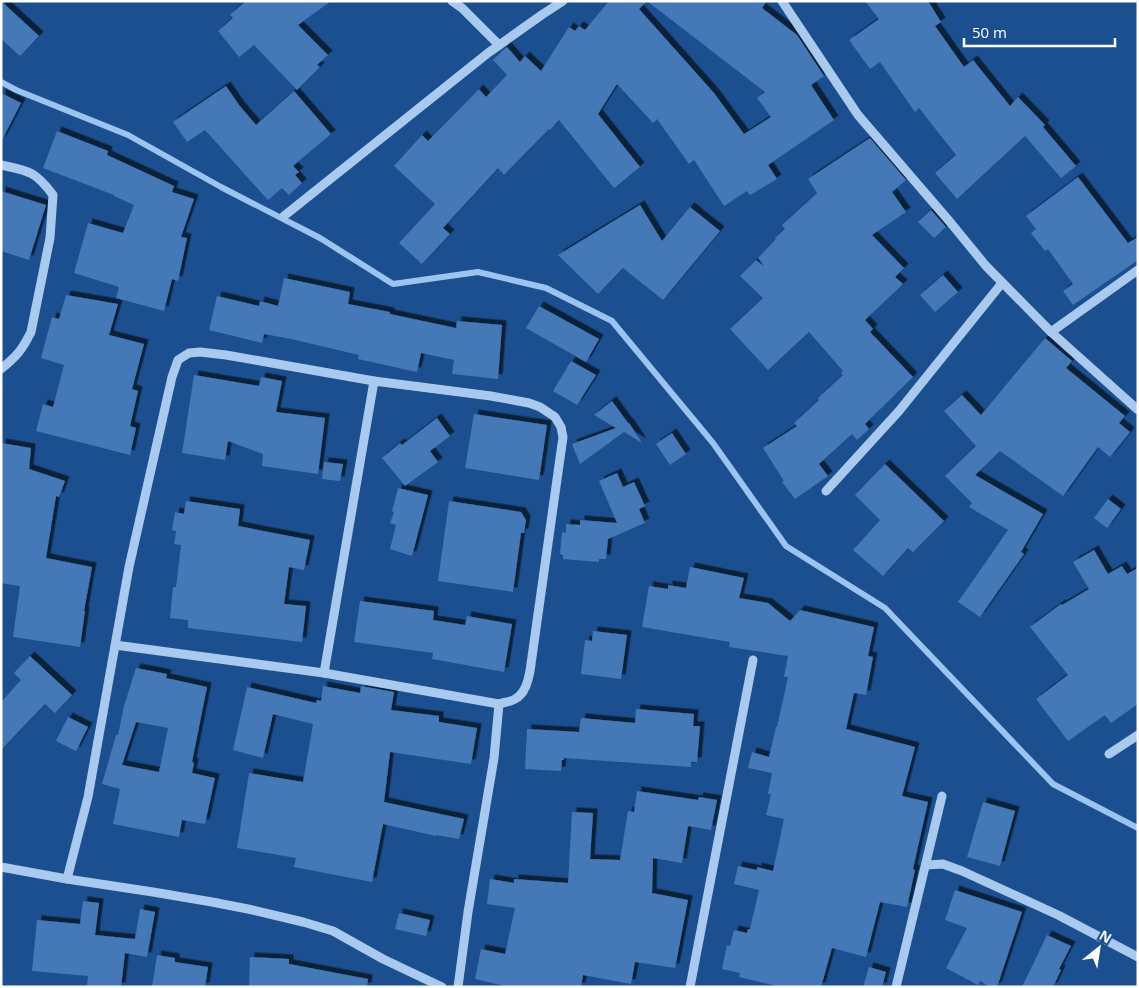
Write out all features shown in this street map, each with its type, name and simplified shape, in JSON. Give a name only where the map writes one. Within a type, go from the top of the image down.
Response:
[{"type":"street","points":[[452,1],[462,8],[499,45]]},
{"type":"street","points":[[284,216],[499,45],[563,1]]},
{"type":"street","points":[[782,1],[858,115],[986,266],[1051,332],[1138,410]]},
{"type":"street","points":[[1,165],[30,172],[41,179],[53,195],[50,238],[31,332],[16,357],[1,369]]},
{"type":"street","points":[[1051,332],[1138,270]]},
{"type":"street","points":[[826,491],[899,411],[1002,283]]},
{"type":"street","points":[[67,879],[88,797],[129,566],[172,377],[178,360],[188,353],[200,352],[374,381],[491,396],[540,407],[555,417],[561,428],[563,437],[527,682],[523,691],[516,699],[499,704],[324,673],[115,645]]},
{"type":"street","points":[[324,673],[374,381]]},
{"type":"street","points":[[690,987],[754,660]]},
{"type":"street","points":[[458,987],[468,912],[494,758],[499,704]]},
{"type":"street","points":[[1109,754],[1138,734]]},
{"type":"street","points":[[896,987],[942,796]]},
{"type":"street","points":[[926,865],[943,864],[962,871],[1058,915],[1138,956]]},
{"type":"street","points":[[1,867],[248,908],[303,922],[333,931],[383,959],[442,987]]},
{"type":"building","points":[[1,1],[39,36],[20,56],[1,39]]},
{"type":"building","points":[[246,1],[331,1],[298,25],[328,55],[317,65],[320,67],[297,90],[254,45],[239,57],[218,31],[233,18],[230,15]]},
{"type":"building","points":[[609,1],[647,1],[767,1],[762,8],[797,35],[824,76],[811,85],[834,120],[768,165],[777,179],[750,195],[747,191],[724,206],[694,160],[689,164],[657,119],[653,123],[617,84],[598,114],[640,167],[614,188],[559,120],[504,175],[498,168],[443,228],[450,234],[422,264],[399,243],[435,204],[394,166],[422,135],[428,141],[479,89],[486,97],[507,75],[493,60],[503,50],[507,47],[520,62],[525,56],[541,71],[569,27],[575,31],[579,26],[585,30]],"holes":[[[647,1],[765,92],[757,98],[771,117],[744,134],[714,93],[639,9]]]},
{"type":"building","points":[[865,1],[928,1],[941,22],[935,26],[964,67],[973,60],[1010,106],[1018,97],[1045,125],[1043,127],[1076,166],[1061,178],[1025,136],[957,199],[935,173],[956,155],[919,108],[915,112],[880,62],[870,69],[849,40],[879,19]]},
{"type":"building","points":[[226,86],[256,125],[294,91],[331,134],[293,166],[299,172],[295,175],[302,183],[289,195],[282,188],[268,200],[205,130],[187,142],[173,122]]},
{"type":"building","points":[[1,93],[21,103],[1,142]]},
{"type":"building","points":[[57,131],[108,151],[107,155],[174,186],[172,192],[194,199],[181,237],[187,238],[178,281],[172,279],[164,311],[116,298],[119,287],[74,273],[88,223],[123,233],[134,205],[114,195],[43,168]]},
{"type":"building","points":[[870,138],[906,180],[892,192],[906,212],[872,235],[904,268],[895,277],[903,284],[865,320],[873,329],[870,332],[913,377],[865,424],[869,429],[857,440],[852,434],[819,464],[828,476],[795,499],[782,482],[784,481],[763,448],[797,426],[794,423],[843,375],[841,373],[843,371],[809,332],[768,370],[730,329],[763,298],[740,276],[756,260],[764,266],[758,258],[785,229],[782,225],[817,193],[808,179]]},
{"type":"building","points":[[1078,177],[1128,243],[1138,237],[1138,260],[1073,305],[1063,291],[1073,284],[1048,249],[1045,251],[1031,233],[1036,229],[1026,216]]},
{"type":"building","points":[[1,191],[46,205],[29,260],[1,251]]},
{"type":"building","points":[[640,205],[662,241],[690,207],[720,231],[663,300],[623,268],[598,294],[558,255]]},
{"type":"building","points":[[931,210],[946,227],[934,238],[918,222]]},
{"type":"building","points":[[943,275],[958,292],[935,312],[920,295]]},
{"type":"building","points":[[284,278],[350,292],[348,304],[390,312],[390,314],[456,328],[457,321],[502,325],[498,379],[452,374],[454,360],[421,353],[417,372],[358,359],[359,355],[291,339],[264,334],[262,343],[209,330],[217,296],[259,306],[260,301],[278,306]]},
{"type":"building","points":[[66,295],[118,304],[109,335],[144,344],[132,389],[138,391],[130,426],[136,428],[130,455],[36,431],[43,404],[53,407],[64,365],[41,358],[52,317],[59,319]]},
{"type":"building","points":[[539,306],[599,339],[586,362],[526,328]]},
{"type":"building","points":[[1045,338],[1072,361],[1066,368],[1125,416],[1119,423],[1130,432],[1110,457],[1098,447],[1063,496],[1000,451],[975,475],[1043,514],[1021,552],[1024,554],[980,617],[958,602],[1008,530],[969,507],[972,503],[945,476],[976,446],[944,411],[962,395],[981,415]]},
{"type":"building","points":[[571,361],[596,375],[577,405],[553,391]]},
{"type":"building","points":[[194,375],[259,386],[261,377],[282,381],[276,412],[325,418],[318,474],[262,466],[263,454],[228,441],[225,460],[182,453]]},
{"type":"building","points":[[612,401],[642,443],[624,432],[580,464],[572,444],[616,428],[594,415]]},
{"type":"building","points":[[474,414],[547,425],[539,480],[465,468]]},
{"type":"building","points":[[437,418],[450,436],[430,451],[438,462],[405,486],[382,458],[400,443],[402,445]]},
{"type":"building","points":[[672,433],[686,454],[670,465],[656,444]]},
{"type":"building","points":[[1,443],[31,448],[29,469],[65,481],[59,497],[56,496],[46,558],[92,567],[80,647],[13,637],[20,586],[1,583]]},
{"type":"building","points":[[324,462],[343,464],[340,481],[322,479]]},
{"type":"building","points":[[885,464],[944,521],[913,552],[908,548],[883,576],[853,550],[880,520],[855,495]]},
{"type":"building","points":[[617,473],[623,487],[634,482],[645,506],[639,509],[645,523],[608,539],[606,559],[599,559],[599,562],[563,559],[563,555],[560,554],[562,532],[566,533],[566,524],[580,525],[580,520],[617,523],[599,481]]},
{"type":"building","points":[[398,488],[428,495],[412,556],[390,549],[396,525],[390,523]]},
{"type":"building","points":[[1108,499],[1121,509],[1107,528],[1094,518]]},
{"type":"building","points":[[186,501],[240,509],[238,526],[310,540],[304,570],[289,567],[284,604],[306,606],[302,642],[188,628],[188,620],[170,618],[173,587],[176,587],[181,545],[174,544],[176,531],[172,530],[175,512],[184,514]]},
{"type":"building","points":[[449,501],[521,512],[526,520],[524,533],[521,533],[513,592],[438,581]]},
{"type":"building","points":[[1094,550],[1108,574],[1122,566],[1127,574],[1138,568],[1138,704],[1111,723],[1105,715],[1068,741],[1036,699],[1068,675],[1030,627],[1061,604],[1089,589],[1073,562]]},
{"type":"building","points":[[690,567],[744,578],[739,598],[768,603],[790,621],[800,610],[874,627],[868,656],[873,657],[866,695],[854,693],[846,729],[915,747],[902,796],[928,802],[913,869],[915,870],[907,907],[880,902],[866,957],[832,948],[821,987],[781,987],[739,977],[740,973],[722,969],[727,945],[730,946],[734,930],[747,933],[748,929],[750,929],[759,890],[734,884],[738,866],[757,870],[757,867],[773,871],[784,819],[766,815],[771,794],[768,794],[772,773],[748,768],[752,752],[769,757],[788,677],[784,677],[788,656],[729,647],[730,642],[642,627],[649,586],[668,589],[668,585],[686,588]]},
{"type":"building","points":[[360,601],[434,611],[433,620],[465,625],[467,616],[512,624],[504,672],[432,659],[433,653],[354,642]]},
{"type":"building","points":[[593,631],[627,635],[621,679],[581,674],[585,640],[592,641]]},
{"type":"building","points":[[30,656],[72,695],[55,713],[45,704],[1,750],[1,702],[21,680],[14,673]]},
{"type":"building","points":[[136,668],[167,674],[166,678],[207,687],[192,762],[194,763],[192,773],[215,778],[205,824],[182,820],[179,837],[113,824],[120,789],[102,784],[116,735],[118,735],[124,706]],"holes":[[[136,722],[168,728],[159,772],[122,765]]]},
{"type":"building","points":[[323,686],[360,693],[361,686],[394,692],[391,710],[439,716],[439,722],[477,728],[471,764],[390,752],[384,802],[464,819],[459,839],[436,836],[383,824],[372,882],[294,867],[296,858],[237,848],[249,773],[303,782],[313,724],[273,714],[263,758],[233,750],[247,687],[316,703],[317,700],[321,701]]},
{"type":"building","points":[[636,709],[694,714],[693,726],[700,726],[697,762],[691,762],[691,767],[564,758],[561,771],[525,769],[527,729],[579,732],[581,718],[635,723]]},
{"type":"building","points":[[68,717],[88,727],[76,751],[56,741]]},
{"type":"building","points":[[637,791],[698,800],[699,797],[717,800],[711,830],[688,826],[682,863],[653,858],[652,893],[688,900],[675,968],[635,962],[631,984],[583,975],[581,987],[509,987],[475,979],[481,949],[505,954],[515,908],[487,904],[490,879],[514,883],[514,879],[568,883],[572,812],[593,813],[590,859],[620,860],[628,811],[634,812]]},
{"type":"building","points":[[983,802],[1015,811],[1000,866],[967,857]]},
{"type":"building","points":[[955,890],[1022,912],[997,987],[990,987],[980,981],[978,985],[946,968],[967,928],[945,920]]},
{"type":"building","points":[[83,901],[99,903],[95,935],[135,939],[140,909],[155,912],[147,957],[125,953],[121,987],[87,987],[88,976],[32,971],[37,920],[80,924]]},
{"type":"building","points":[[399,913],[430,920],[426,936],[395,929]]},
{"type":"building","points":[[1047,935],[1071,946],[1059,969],[1061,970],[1053,987],[1022,987]]},
{"type":"building","points":[[157,955],[175,958],[175,962],[208,967],[205,987],[152,987]]},
{"type":"building","points":[[250,957],[289,959],[289,964],[368,979],[367,987],[249,987]]},
{"type":"building","points":[[869,967],[886,972],[882,987],[863,987]]},
{"type":"waterway","points":[[1,82],[16,90],[128,135],[221,187],[320,238],[393,284],[478,272],[546,288],[612,321],[713,443],[786,546],[885,608],[1053,784],[1138,828]]}]
